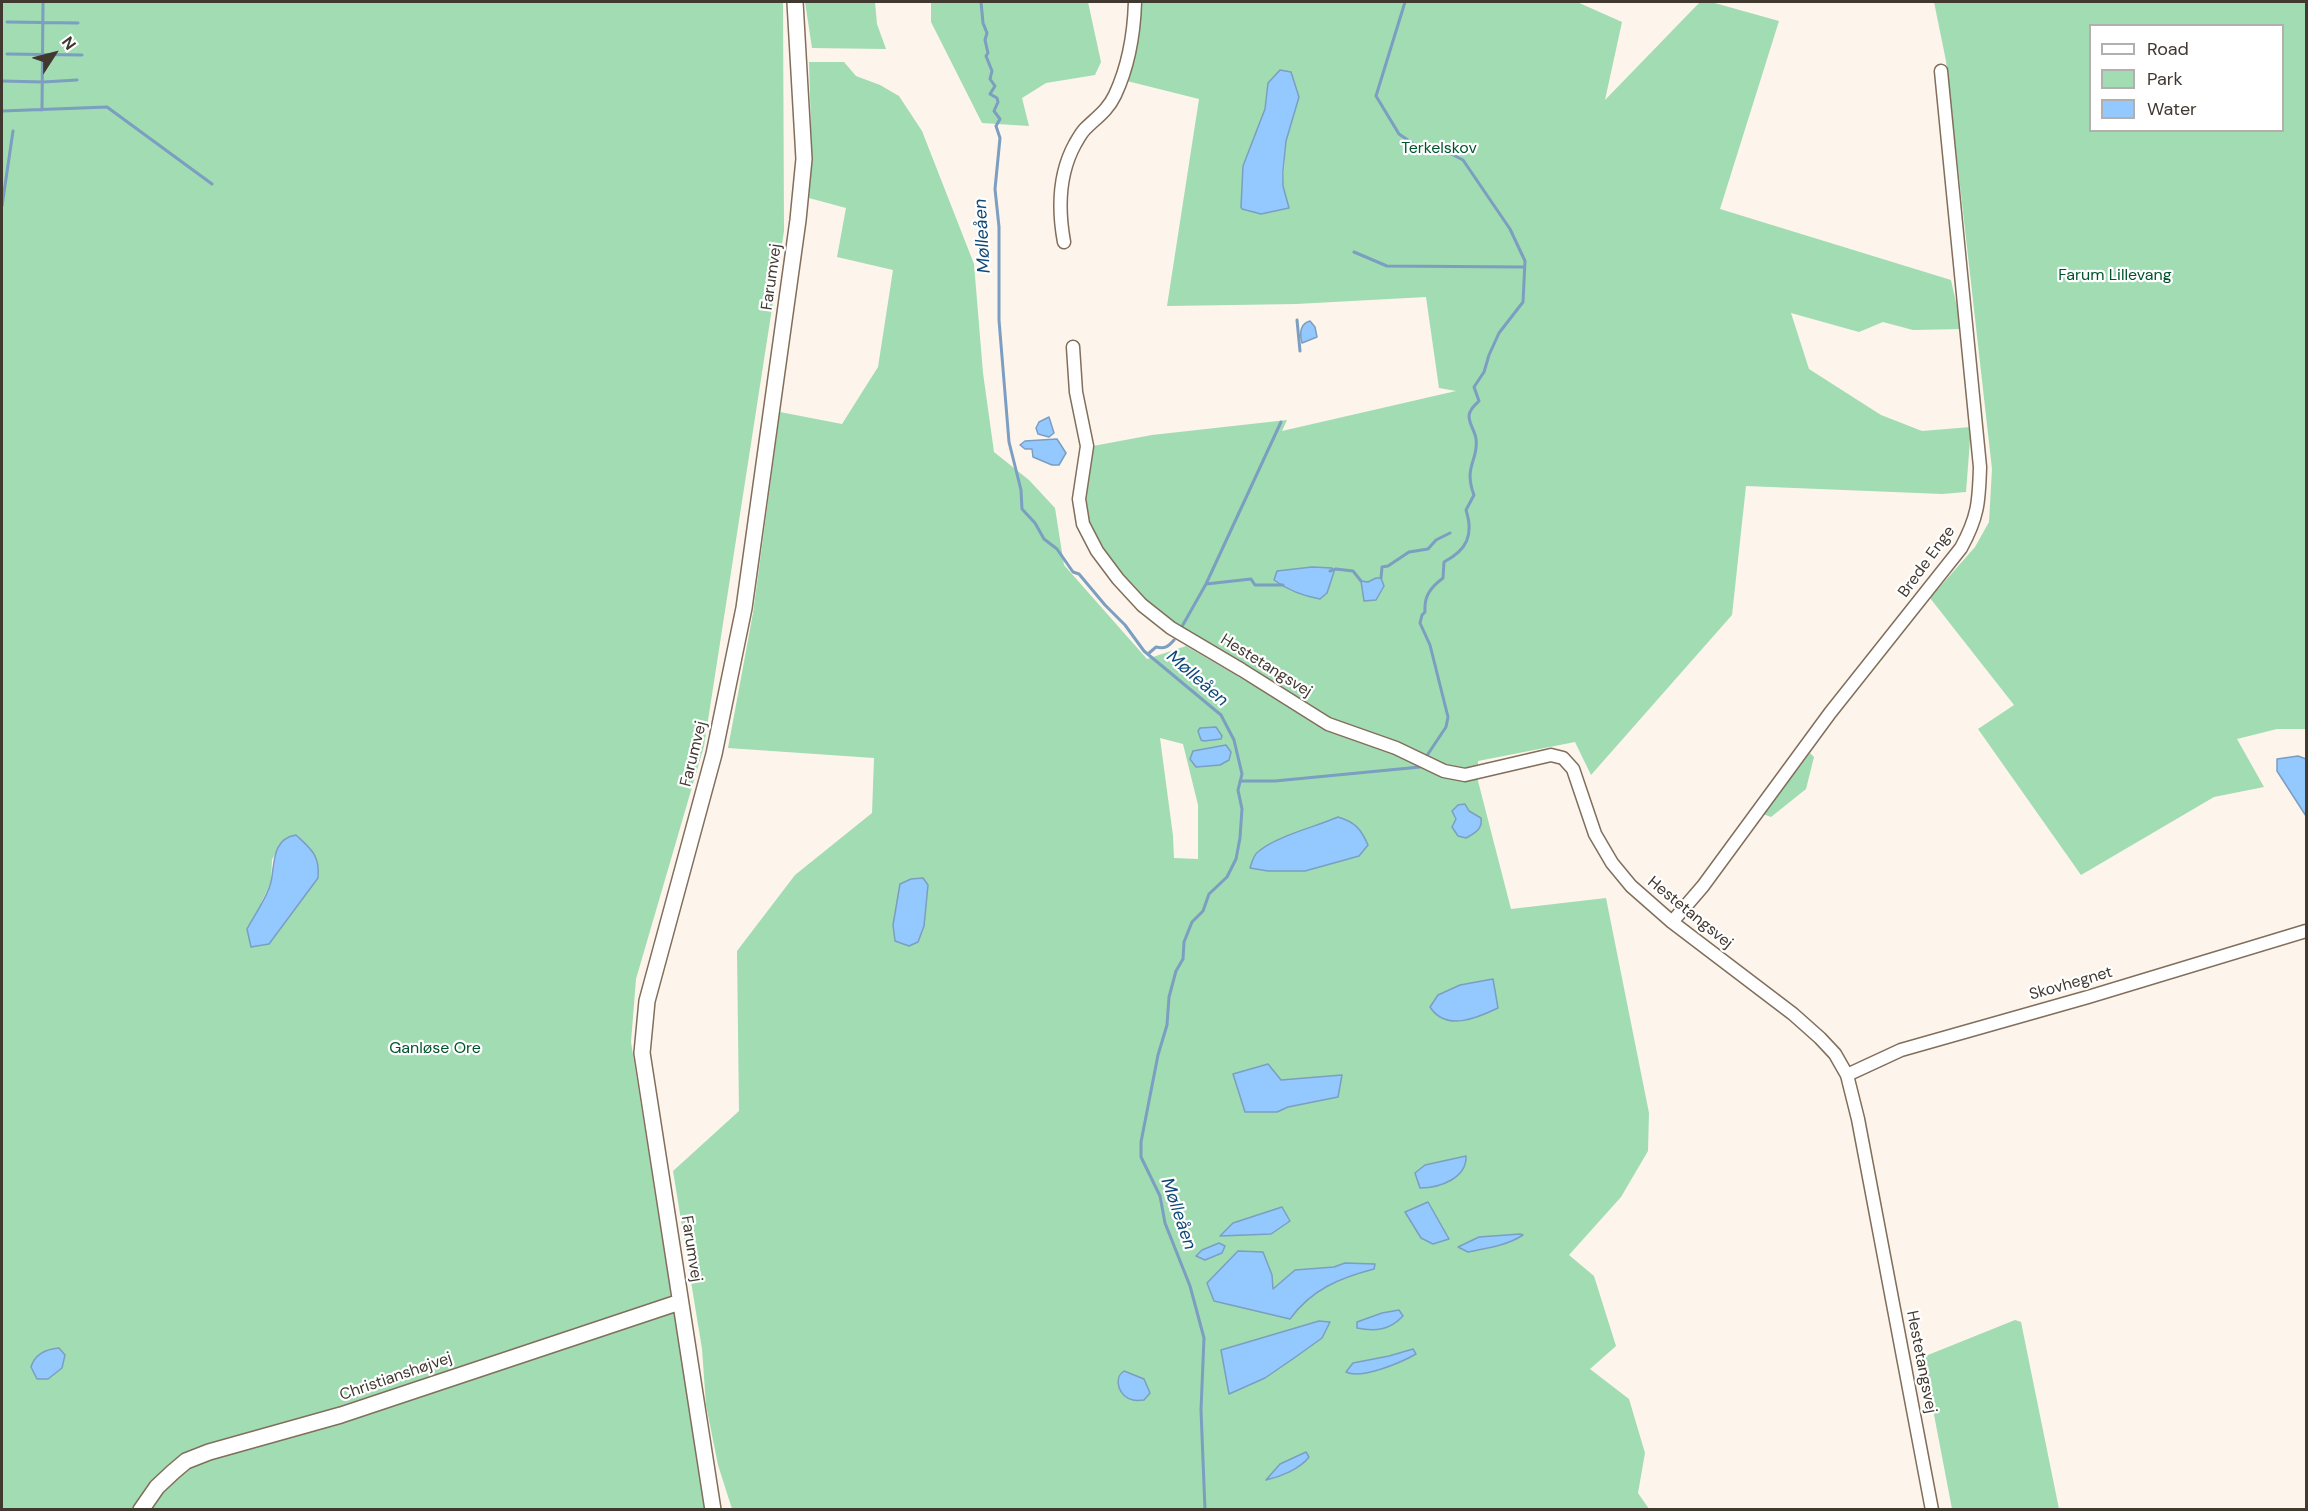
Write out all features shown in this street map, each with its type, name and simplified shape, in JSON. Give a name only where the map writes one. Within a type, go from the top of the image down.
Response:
[{"type":"street","name":"Farumvej","points":[[713,1509],[642,1053],[646,1001],[714,754],[744,608],[797,228],[804,159],[795,2]]},
{"type":"street","points":[[1064,242],[1060,218],[1061,180],[1071,152],[1083,130],[1103,113],[1115,96],[1134,34],[1135,2]]},
{"type":"street","name":"Brede Enge","points":[[1672,922],[1703,886],[1830,713],[1961,548],[1973,525],[1979,504],[1980,467],[1941,71]]},
{"type":"street","name":"Hestetangsvej","points":[[1073,347],[1076,392],[1087,446],[1079,499],[1083,524],[1097,551],[1142,605],[1171,628],[1328,724],[1396,748],[1444,771],[1466,775],[1551,755],[1563,758],[1573,768],[1595,834],[1612,863],[1646,902],[1793,1014],[1835,1054],[1847,1075],[1858,1119],[1932,1509]]},
{"type":"street","name":"Skovhegnet","points":[[1847,1075],[1901,1050],[2099,994],[2307,931]]},
{"type":"street","name":"Christianshøjvej","points":[[141,1509],[172,1472],[186,1461],[209,1452],[341,1415],[680,1302]]},
{"type":"green space","name":"Ganløse Ore","points":[[2,2],[783,2],[784,231],[704,746],[636,979],[631,1042],[705,1509],[2,1510]],"holes":[[[290,836],[318,878],[269,944],[261,903],[271,882],[272,860],[281,843]]]},
{"type":"green space","points":[[805,2],[875,2],[877,24],[886,49],[812,48]]},
{"type":"green space","points":[[931,2],[1088,2],[1101,62],[1095,75],[1046,83],[1022,98],[1029,126],[982,123],[931,22]]},
{"type":"green space","name":"Terkelskov","points":[[1140,2],[1577,2],[1622,22],[1605,100],[1700,2],[1711,2],[1779,21],[1720,209],[1951,280],[1962,329],[1913,330],[1883,322],[1859,332],[1791,313],[1809,369],[1881,415],[1922,431],[1971,427],[1966,492],[1942,494],[1746,486],[1732,615],[1591,775],[1575,742],[1478,761],[1478,781],[1511,909],[1606,898],[1649,1113],[1648,1151],[1621,1197],[1569,1255],[1594,1276],[1616,1346],[1590,1369],[1629,1399],[1645,1453],[1638,1493],[1649,1509],[732,1509],[718,1465],[706,1405],[702,1349],[673,1171],[739,1111],[737,951],[795,875],[872,813],[874,758],[728,748],[753,613],[780,412],[842,424],[878,367],[893,270],[837,257],[846,208],[809,198],[812,162],[809,62],[844,62],[856,76],[880,85],[899,96],[922,131],[974,264],[983,373],[994,452],[1029,480],[1055,508],[1064,565],[1147,659],[1186,646],[1246,681],[1276,694],[1280,685],[1277,688],[1168,621],[1123,577],[1095,541],[1087,523],[1084,505],[1090,452],[1093,446],[1152,435],[1287,420],[1282,431],[1456,391],[1439,388],[1426,297],[1296,304],[1167,306],[1199,99],[1127,81],[1140,30]],"holes":[[[1268,83],[1299,97],[1286,141],[1283,186],[1243,166],[1265,109]],[[1160,738],[1183,744],[1198,805],[1198,859],[1174,858]]]},
{"type":"green space","name":"Farum Lillevang","points":[[1934,2],[2306,2],[2306,729],[2277,729],[2237,739],[2264,787],[2214,797],[2081,875],[1978,729],[2014,705],[1930,598],[1975,547],[1989,522],[1992,469],[1946,61]]},
{"type":"green space","points":[[1810,753],[1814,757],[1806,789],[1771,817],[1763,814]]},
{"type":"green space","points":[[2015,1320],[2021,1322],[2059,1509],[1952,1509],[1923,1357]]},
{"type":"water","points":[[1280,70],[1291,72],[1299,97],[1286,141],[1283,171],[1283,186],[1289,208],[1261,214],[1241,207],[1243,166],[1265,109],[1268,83]]},
{"type":"water","points":[[1310,321],[1315,327],[1317,337],[1302,343],[1302,327]]},
{"type":"water","points":[[1049,417],[1054,433],[1049,437],[1038,434],[1036,428],[1039,422]]},
{"type":"water","points":[[1057,439],[1066,453],[1059,465],[1052,465],[1033,457],[1032,449],[1025,449],[1020,445],[1025,441]]},
{"type":"water","points":[[1312,567],[1332,568],[1334,572],[1327,593],[1320,599],[1296,592],[1274,580],[1277,571]]},
{"type":"water","points":[[1381,578],[1384,586],[1376,600],[1364,601],[1361,581],[1368,582]]},
{"type":"water","points":[[1216,727],[1222,736],[1221,739],[1201,740],[1198,731],[1200,728]]},
{"type":"water","points":[[1226,745],[1231,752],[1229,760],[1220,765],[1196,767],[1190,759],[1193,751]]},
{"type":"water","points":[[2298,756],[2306,759],[2306,816],[2277,771],[2277,759]]},
{"type":"water","points":[[1465,804],[1469,811],[1481,818],[1478,830],[1466,838],[1458,836],[1452,827],[1456,819],[1452,811],[1458,805]]},
{"type":"water","points":[[1338,817],[1353,824],[1365,839],[1368,845],[1359,856],[1305,871],[1268,871],[1250,868],[1255,855],[1267,846],[1286,836]]},
{"type":"water","points":[[296,835],[316,858],[318,878],[269,944],[251,947],[247,929],[269,888],[278,847],[288,837]]},
{"type":"water","points":[[923,878],[928,885],[924,926],[918,942],[909,946],[895,941],[893,925],[900,884],[911,879]]},
{"type":"water","points":[[1493,979],[1498,1008],[1490,1012],[1471,1019],[1453,1021],[1437,1015],[1430,1007],[1438,995],[1460,985]]},
{"type":"water","points":[[1268,1064],[1281,1080],[1342,1075],[1338,1097],[1288,1107],[1277,1112],[1245,1112],[1233,1074]]},
{"type":"water","points":[[1466,1156],[1465,1164],[1457,1176],[1444,1184],[1420,1188],[1415,1173],[1425,1165]]},
{"type":"water","points":[[1428,1202],[1449,1239],[1433,1244],[1421,1238],[1405,1212]]},
{"type":"water","points":[[1282,1207],[1290,1221],[1271,1234],[1220,1236],[1233,1223]]},
{"type":"water","points":[[1523,1235],[1510,1242],[1489,1248],[1468,1252],[1458,1247],[1479,1237]]},
{"type":"water","points":[[1219,1243],[1225,1246],[1222,1253],[1205,1260],[1196,1256],[1202,1250]]},
{"type":"water","points":[[1238,1251],[1263,1252],[1272,1275],[1273,1289],[1295,1270],[1334,1267],[1345,1263],[1375,1264],[1374,1269],[1327,1286],[1307,1300],[1290,1319],[1214,1301],[1207,1283]]},
{"type":"water","points":[[1399,1310],[1403,1316],[1387,1327],[1376,1330],[1357,1328],[1357,1322]]},
{"type":"water","points":[[1319,1321],[1330,1322],[1322,1338],[1265,1378],[1229,1394],[1221,1350]]},
{"type":"water","points":[[59,1348],[65,1355],[62,1368],[48,1379],[37,1379],[31,1367],[35,1359],[45,1351]]},
{"type":"water","points":[[1413,1349],[1416,1354],[1381,1369],[1361,1374],[1346,1372],[1353,1363]]},
{"type":"water","points":[[1124,1371],[1144,1379],[1150,1393],[1144,1400],[1128,1399],[1121,1392],[1118,1383],[1120,1374]]},
{"type":"water","points":[[1306,1452],[1309,1457],[1295,1469],[1266,1480],[1280,1464]]},
{"type":"waterway","points":[[42,110],[43,2]]},
{"type":"waterway","name":"Mølleåen","points":[[981,2],[983,23],[987,33],[985,40],[988,53],[986,56],[992,71],[990,79],[995,86],[990,94],[997,98],[998,102],[994,111],[1000,119],[996,126],[1000,138],[995,189],[999,227],[999,320],[1009,442],[1021,490],[1022,509],[1035,523],[1044,539],[1057,549],[1073,572],[1079,574],[1125,625],[1144,651],[1221,715],[1234,740],[1242,774],[1238,790],[1242,809],[1236,859],[1227,877],[1209,894],[1203,911],[1192,922],[1184,942],[1183,959],[1176,971],[1169,997],[1167,1025],[1158,1055],[1141,1142],[1141,1157],[1160,1196],[1165,1223],[1190,1286],[1204,1338],[1201,1410],[1205,1510]]},
{"type":"waterway","points":[[1405,2],[1376,96],[1399,134],[1415,145],[1434,145],[1463,160],[1510,229],[1525,261],[1523,302],[1499,333],[1484,372],[1474,387],[1479,401],[1471,409],[1469,416],[1476,446],[1470,477],[1474,495],[1466,510],[1469,527],[1467,541],[1458,552],[1444,562],[1443,578],[1429,593],[1420,623],[1430,645],[1448,717],[1446,727],[1426,757]]},
{"type":"waterway","points":[[7,22],[78,23]]},
{"type":"waterway","points":[[7,54],[82,55]]},
{"type":"waterway","points":[[2,81],[77,80]]},
{"type":"waterway","points":[[2,111],[107,107],[212,184]]},
{"type":"waterway","points":[[2,206],[13,131]]},
{"type":"waterway","points":[[1354,252],[1387,266],[1523,267]]},
{"type":"waterway","points":[[1297,320],[1300,351]]},
{"type":"waterway","points":[[1180,630],[1206,584],[1281,422]]},
{"type":"waterway","points":[[1381,578],[1382,567],[1388,566],[1409,552],[1428,549],[1436,540],[1450,533]]},
{"type":"waterway","points":[[1330,571],[1336,569],[1353,571],[1361,581]]},
{"type":"waterway","points":[[1206,584],[1251,579],[1255,585],[1283,585]]},
{"type":"waterway","points":[[1148,654],[1156,647],[1166,647],[1174,640]]},
{"type":"waterway","points":[[1240,781],[1275,781],[1420,767]]}]
